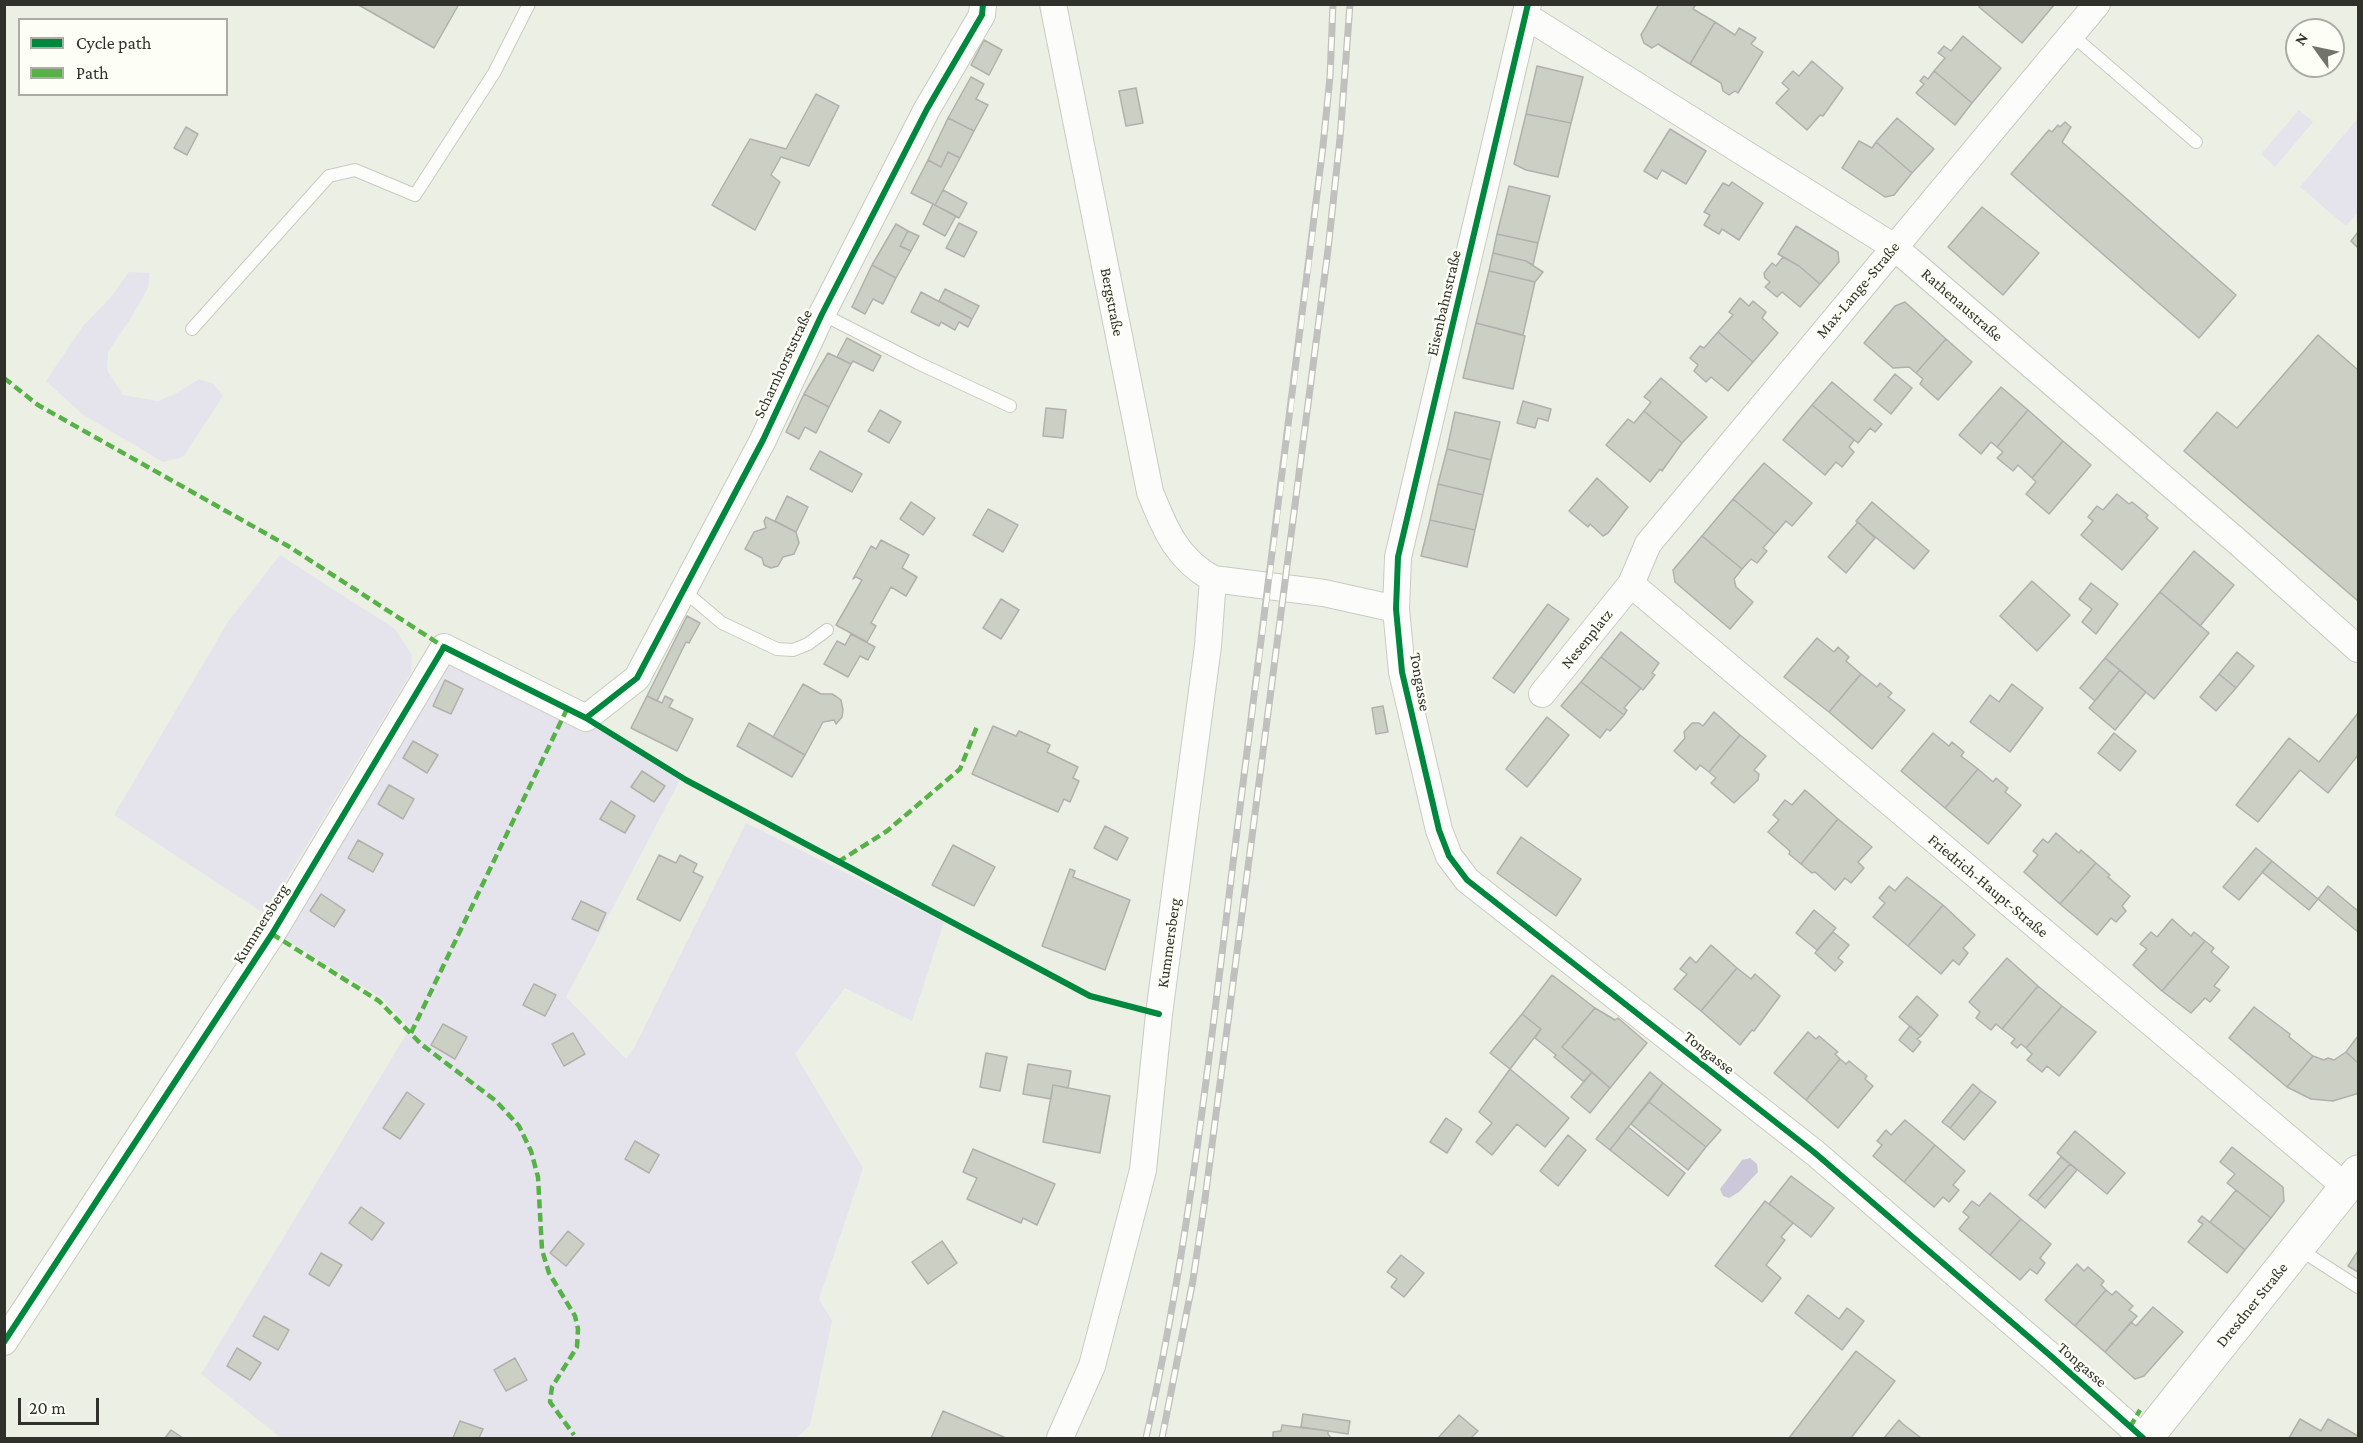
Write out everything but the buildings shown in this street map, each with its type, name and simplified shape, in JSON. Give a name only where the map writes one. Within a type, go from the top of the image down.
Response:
[{"type":"main road","name":"Dresdner Straße","points":[[2144,1438],[2352,1179]]},
{"type":"street","name":"Scharnhorststraße","points":[[586,718],[638,678],[762,440],[822,314],[927,109],[982,15],[983,4]]},
{"type":"street","name":"Bergstraße","points":[[1053,4],[1150,492],[1170,539],[1197,570],[1213,579]]},
{"type":"street","name":"Max-Lange-Straße","points":[[1631,584],[1648,544],[2097,4]]},
{"type":"street","name":"Rathenaustraße","points":[[1527,10],[1894,247],[2239,543],[2358,649]]},
{"type":"street","name":"Eisenbahnstraße","points":[[1396,609],[1401,546],[1527,10]]},
{"type":"street","points":[[1213,579],[1324,593],[1396,609]]},
{"type":"street","name":"Kummersberg","points":[[1060,1438],[1092,1366],[1143,1170],[1159,1014],[1208,646],[1213,579]]},
{"type":"street","name":"Nesenplatz","points":[[1542,694],[1631,584]]},
{"type":"street","name":"Friedrich-Haupt-Straße","points":[[1631,584],[2352,1179]]},
{"type":"street","name":"Tongasse","points":[[1396,609],[1402,672],[1431,800],[1449,856],[1467,880],[1815,1154],[2144,1438]]},
{"type":"street","name":"Kummersberg","points":[[4,1342],[272,934],[444,647],[586,718]]},
{"type":"lane","points":[[192,329],[329,176],[355,170],[415,195],[494,74],[529,4]]},
{"type":"lane","points":[[2072,35],[2196,142]]},
{"type":"lane","points":[[822,314],[918,363],[1010,406]]},
{"type":"lane","points":[[683,590],[722,623],[777,649],[793,650],[808,644],[827,630]]},
{"type":"lane","points":[[2298,1248],[2358,1287]]},
{"type":"shaded area","points":[[2299,110],[2313,122],[2275,167],[2261,154]]},
{"type":"shaded area","points":[[2358,118],[2358,212],[2346,226],[2300,187]]},
{"type":"shaded area","points":[[129,272],[150,273],[148,288],[108,352],[107,370],[123,395],[158,401],[175,394],[199,379],[214,384],[223,396],[183,457],[163,462],[82,414],[46,381],[83,326],[110,298]]},
{"type":"shaded area","points":[[280,555],[395,629],[412,655],[411,673],[265,914],[114,815],[228,622]]},
{"type":"shaded area","points":[[445,653],[592,725],[680,780],[566,997],[626,1059],[635,1046],[746,823],[944,922],[912,1021],[845,988],[795,1054],[863,1168],[819,1299],[832,1321],[810,1425],[797,1438],[281,1438],[201,1374],[410,1028],[382,998],[277,934]]},
{"type":"shaded area","points":[[1750,1158],[1757,1164],[1758,1172],[1739,1192],[1729,1198],[1723,1196],[1720,1189],[1742,1160]]},
{"type":"railway","points":[[1146,1438],[1175,1294],[1207,1075],[1323,146],[1330,77],[1333,4]]},
{"type":"railway","points":[[1162,1438],[1193,1280],[1205,1199],[1328,250],[1340,138],[1350,4]]},
{"type":"marked path","points":[[4,378],[38,405],[288,546],[444,647]]},
{"type":"marked path","points":[[411,1033],[567,709]]},
{"type":"marked path","points":[[838,862],[887,831],[960,769],[978,724]]},
{"type":"marked path","points":[[272,934],[379,1001],[421,1044],[496,1101],[519,1126],[531,1151],[538,1177],[542,1250],[549,1273],[575,1316],[578,1329],[577,1347],[552,1387],[550,1402],[574,1435]]},
{"type":"marked path","points":[[2130,1427],[2140,1410]]},
{"type":"cycle path","points":[[586,718],[637,678],[763,440],[822,314],[927,109],[982,15],[983,4]]},
{"type":"cycle path","points":[[1528,4],[1398,557],[1396,609],[1402,672],[1439,830],[1449,856],[1467,880],[1815,1153],[2143,1438]]},
{"type":"cycle path","points":[[4,1342],[272,934],[444,647],[586,718],[686,780],[1090,996],[1159,1014]]}]
